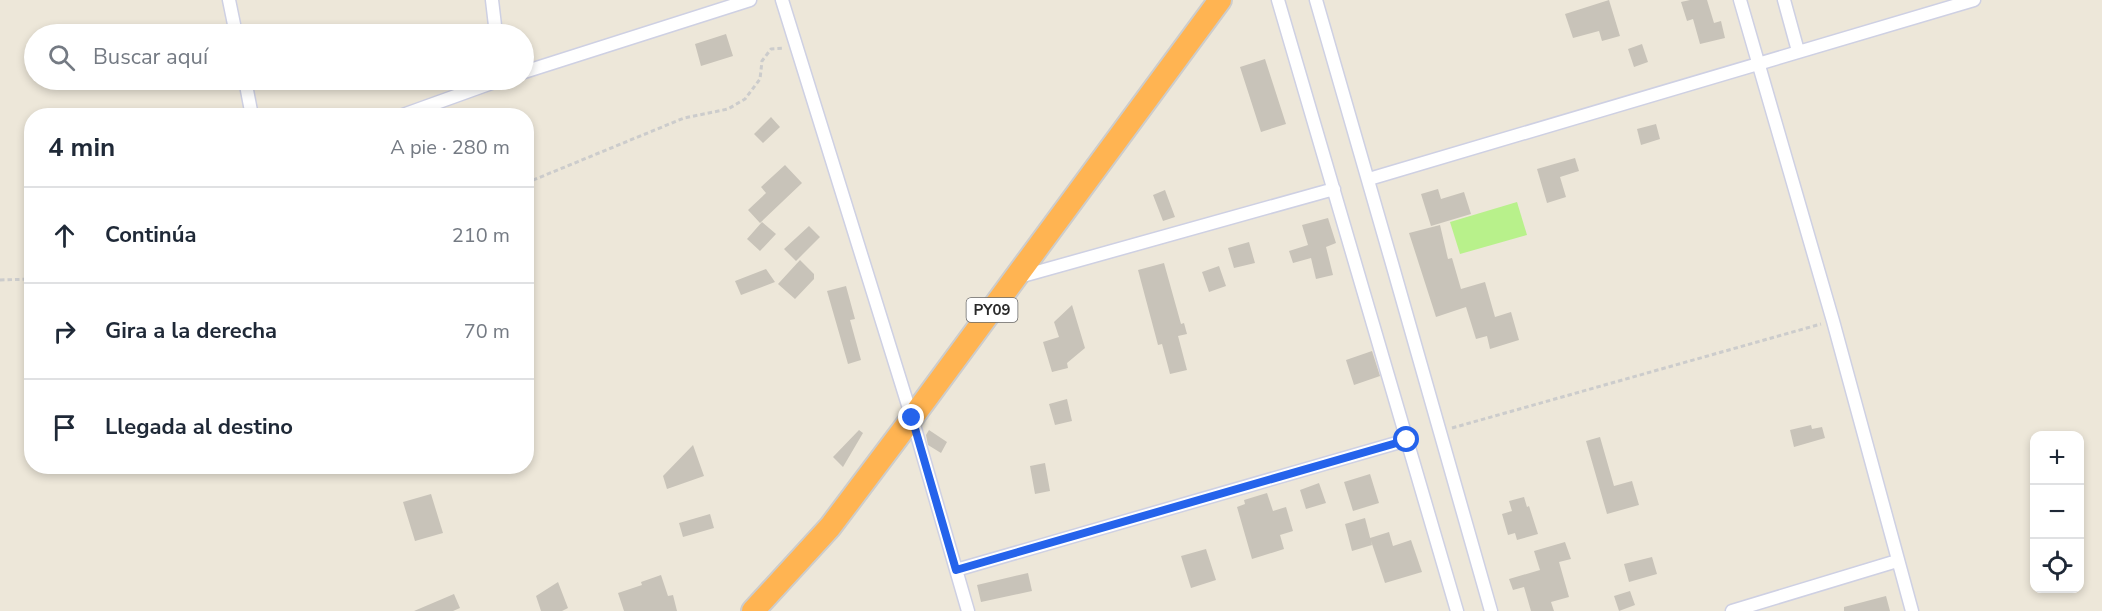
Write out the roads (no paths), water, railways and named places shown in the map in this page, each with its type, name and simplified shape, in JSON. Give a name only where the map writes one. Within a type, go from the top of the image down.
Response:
[{"type":"highway","name":"PY09","points":[[753,611],[830,526],[1220,0]]},
{"type":"street","points":[[229,0],[234,24]]},
{"type":"street","points":[[492,0],[495,24]]},
{"type":"street","points":[[534,69],[750,0]]},
{"type":"street","points":[[782,0],[912,418],[968,611]]},
{"type":"street","points":[[1278,0],[1457,611]]},
{"type":"street","points":[[1316,0],[1491,611]]},
{"type":"street","points":[[1740,0],[1833,321],[1912,611]]},
{"type":"street","points":[[1784,0],[1798,51]]},
{"type":"street","points":[[1369,179],[1974,0]]},
{"type":"street","points":[[247,90],[250,108]]},
{"type":"street","points":[[422,108],[472,90]]},
{"type":"street","points":[[1015,278],[1334,189]]},
{"type":"street","points":[[956,570],[1407,440]]},
{"type":"street","points":[[1732,611],[1897,561]]}]
